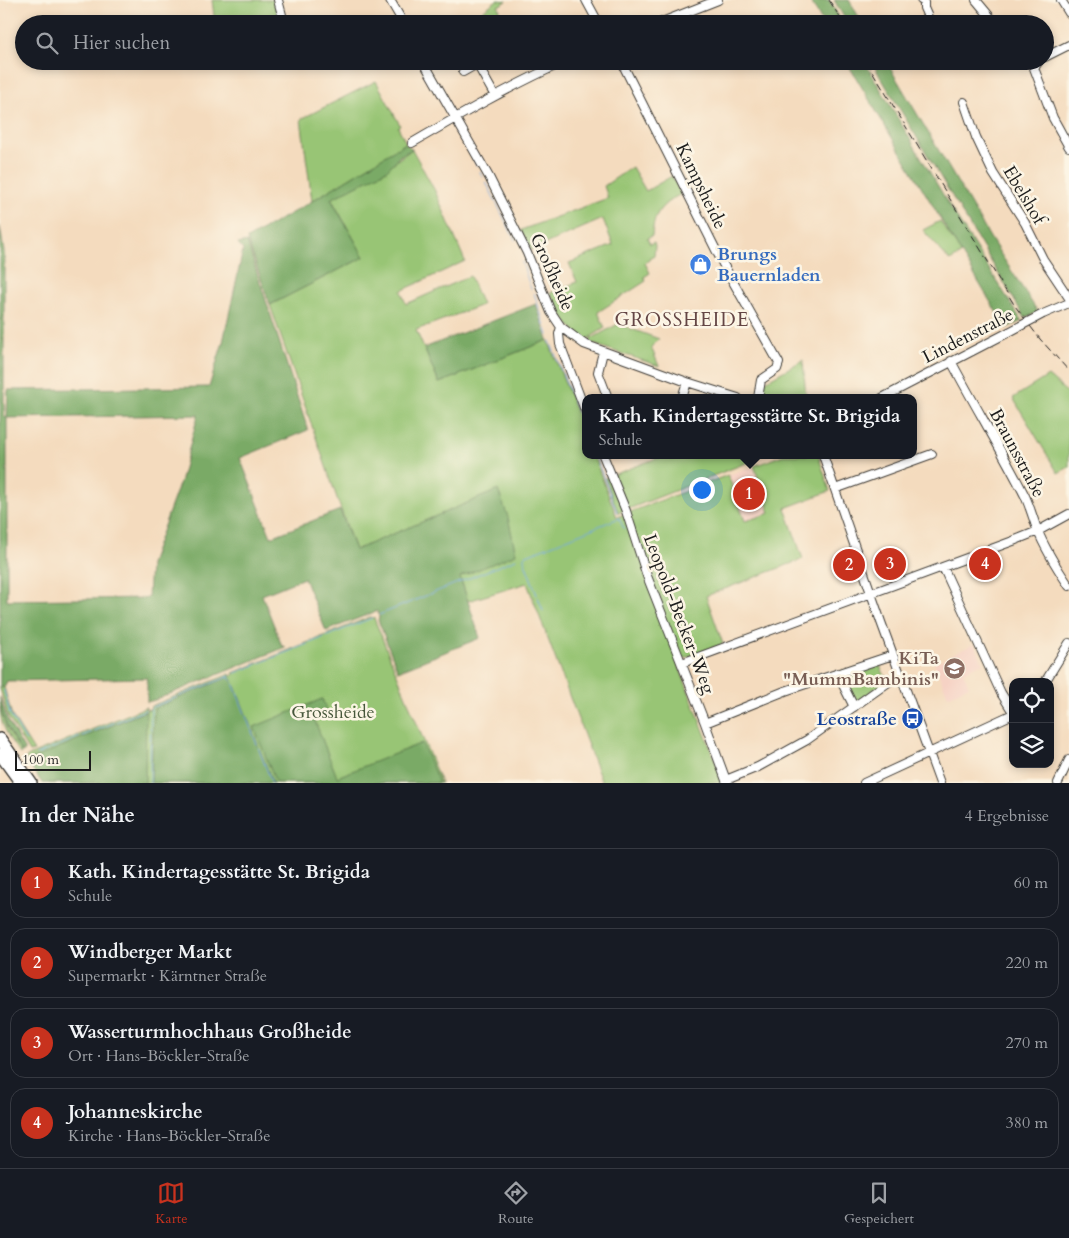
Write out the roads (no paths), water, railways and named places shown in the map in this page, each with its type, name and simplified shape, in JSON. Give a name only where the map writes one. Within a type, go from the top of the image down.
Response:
[{"type":"highway","points":[[0,739],[31,783]]},
{"type":"highway","points":[[0,754],[21,783]]},
{"type":"street","points":[[278,0],[282,15]]},
{"type":"street","points":[[390,0],[399,15]]},
{"type":"street","points":[[586,0],[594,15]]},
{"type":"street","points":[[680,15],[718,0]]},
{"type":"street","points":[[976,0],[988,15]]},
{"type":"street","points":[[1061,0],[1069,13]]},
{"type":"street","points":[[924,1],[927,15]]},
{"type":"street","points":[[1054,52],[1069,44]]},
{"type":"street","name":"Großheide","points":[[429,70],[509,217],[527,253],[551,312],[561,327],[584,344],[603,352],[725,394]]},
{"type":"street","points":[[463,72],[466,70]]},
{"type":"street","points":[[480,70],[495,96]]},
{"type":"street","points":[[412,143],[455,117],[546,70]]},
{"type":"street","name":"Kampsheide","points":[[626,70],[723,264],[779,363],[778,370],[761,380],[759,394]]},
{"type":"street","points":[[1035,70],[1053,118],[1069,147]]},
{"type":"street","name":"Ebelshof","points":[[964,102],[976,137],[993,173],[1025,223],[1043,259],[1069,298]]},
{"type":"street","name":"Lindenstraße","points":[[889,394],[1043,314],[1069,303]]},
{"type":"street","points":[[561,327],[559,334],[560,344],[582,402]]},
{"type":"street","points":[[603,352],[598,372],[606,394]]},
{"type":"street","name":"Braunsstraße","points":[[951,361],[1016,478],[1027,500],[1038,531],[1058,570],[1069,586]]},
{"type":"street","points":[[683,394],[687,382]]},
{"type":"street","points":[[835,489],[932,454]]},
{"type":"street","name":"Leopold-Becker-Weg","points":[[605,459],[626,511],[647,576],[705,722],[726,782]]},
{"type":"street","points":[[824,459],[900,676],[940,783]]},
{"type":"street","points":[[682,663],[1038,531],[1069,514]]},
{"type":"street","points":[[943,567],[992,676],[1009,706]]},
{"type":"street","points":[[1047,678],[1069,643]]},
{"type":"street","points":[[705,722],[785,691],[893,655]]},
{"type":"street","points":[[837,673],[854,707]]},
{"type":"street","points":[[726,782],[807,740],[900,676]]},
{"type":"street","points":[[864,783],[1009,715]]},
{"type":"street","points":[[1058,783],[1069,760]]},
{"type":"waterway","points":[[456,126],[468,149]]},
{"type":"waterway","points":[[471,154],[477,166]]},
{"type":"waterway","points":[[480,172],[483,177]]},
{"type":"waterway","points":[[486,182],[515,240]]},
{"type":"waterway","points":[[522,262],[531,289]]},
{"type":"waterway","points":[[534,293],[548,335]]},
{"type":"waterway","points":[[550,341],[582,423]]},
{"type":"waterway","points":[[597,459],[617,512]]},
{"type":"waterway","points":[[543,611],[524,556],[619,518],[624,529]]},
{"type":"waterway","points":[[379,615],[516,559]]},
{"type":"waterway","points":[[235,673],[372,618]]},
{"type":"waterway","points":[[152,707],[230,676]]},
{"type":"waterway","points":[[227,677],[232,680],[272,783]]},
{"type":"waterway","points":[[4,690],[10,714],[26,741]]},
{"type":"waterway","points":[[150,783],[151,708]]},
{"type":"waterway","points":[[36,755],[145,710]]},
{"type":"railway","points":[[829,0],[838,15]]},
{"type":"railway","points":[[871,70],[1015,306],[1040,339],[1069,371]]},
{"type":"place","name":"Brungs Bauernladen","points":[[701,264]]},
{"type":"place","name":"Kath. Kindertagesstätte St. Brigida","points":[[749,494]]},
{"type":"place","name":"Wasserturmhochhaus Großheide","points":[[890,564]]},
{"type":"place","name":"Johanneskirche","points":[[985,564]]},
{"type":"place","name":"Windberger Markt","points":[[849,565]]},
{"type":"place","name":"KiTa \"MummBambinis\"","points":[[955,668]]},
{"type":"place","name":"Leostraße","points":[[913,719]]},
{"type":"district","name":"GROSSHEIDE","points":[[682,320]]},
{"type":"park label","name":"Grossheide","points":[[333,712]]}]
